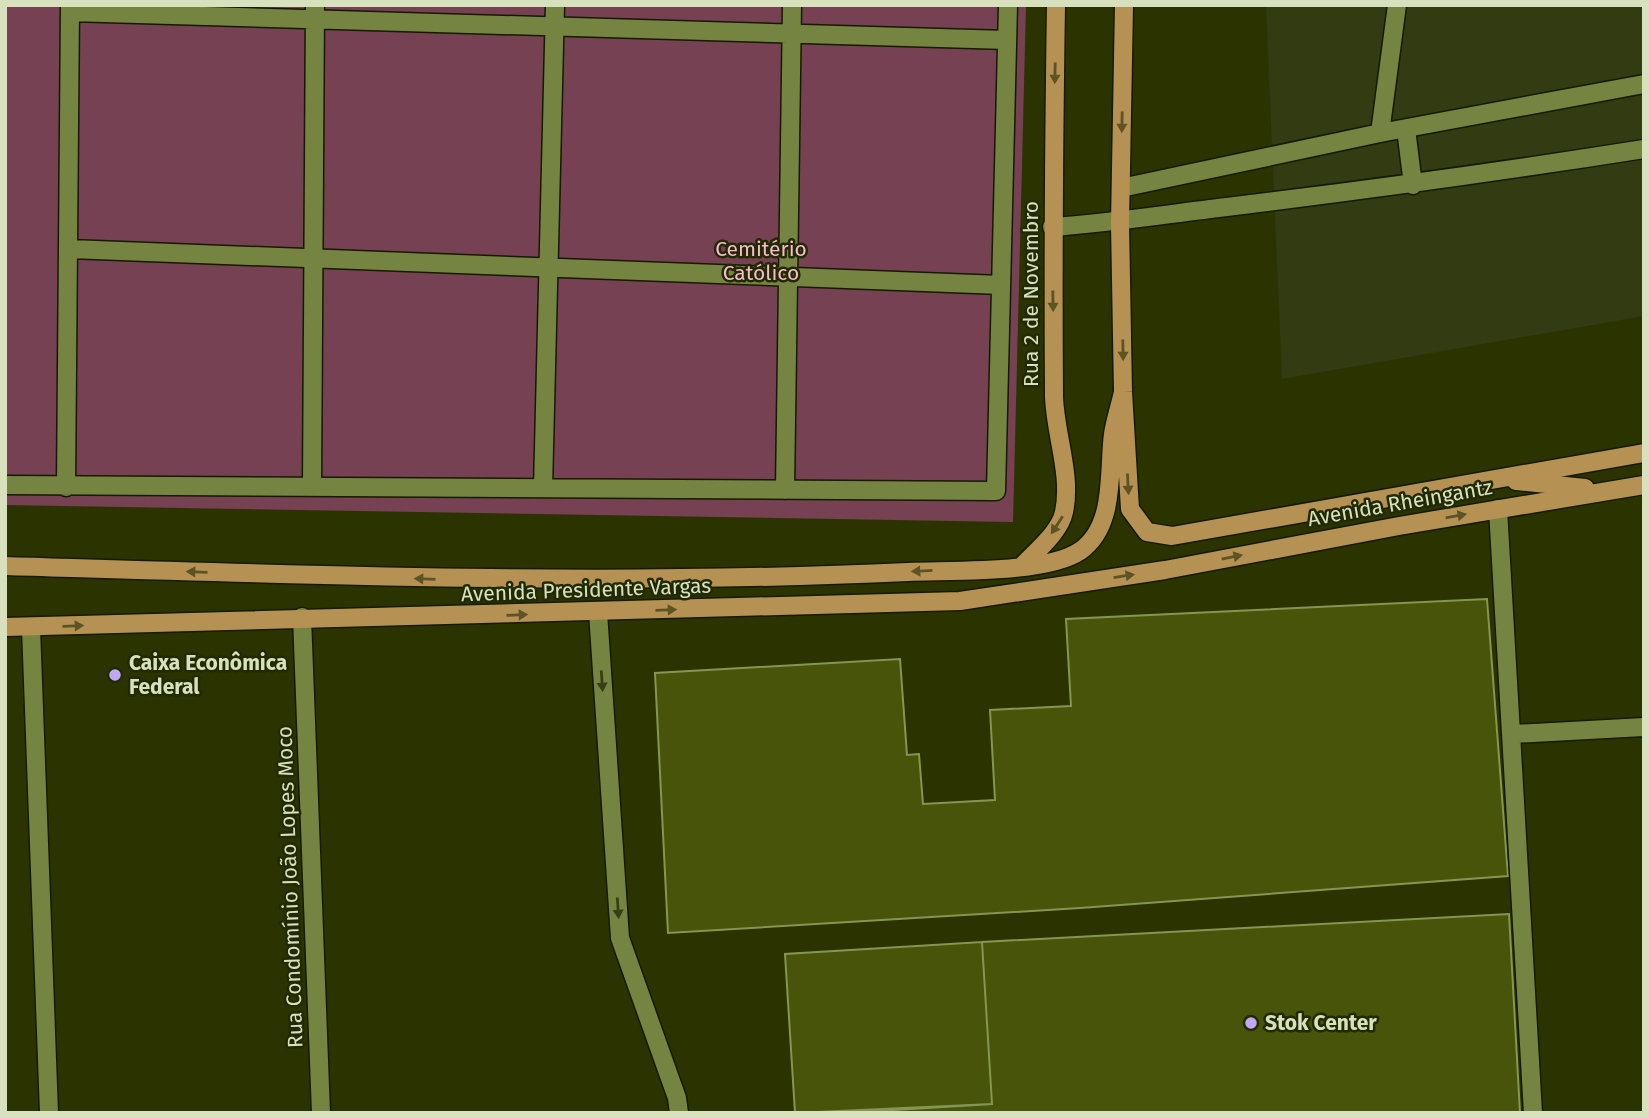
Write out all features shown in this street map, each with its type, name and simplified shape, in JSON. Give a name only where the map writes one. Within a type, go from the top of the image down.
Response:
[{"type":"main road","name":"Rua 2 de Novembro","points":[[1022,566],[1052,534],[1064,515],[1068,488],[1055,424],[1052,227],[1056,5]]},
{"type":"main road","points":[[1123,392],[1120,223],[1124,5]]},
{"type":"main road","name":"Avenida Rheingantz","points":[[1123,392],[1130,509],[1147,532],[1172,536],[1644,453]]},
{"type":"main road","name":"Avenida Presidente Vargas","points":[[5,566],[443,579],[858,574],[1022,566],[1064,560],[1083,549],[1095,535],[1108,497],[1114,433],[1123,392]]},
{"type":"main road","points":[[1498,509],[1600,460]]},
{"type":"main road","points":[[1494,479],[1610,490]]},
{"type":"main road","name":"Avenida Rheingantz","points":[[1165,570],[1644,485]]},
{"type":"main road","name":"Avenida Presidente Vargas","points":[[5,627],[960,601],[1165,570]]},
{"type":"street","points":[[543,488],[555,5]]},
{"type":"street","points":[[785,490],[792,5]]},
{"type":"street","points":[[5,485],[996,491],[1008,5]]},
{"type":"street","points":[[1380,133],[1397,5]]},
{"type":"street","points":[[66,487],[70,9],[315,13],[554,26],[1007,40]]},
{"type":"street","points":[[312,486],[315,13]]},
{"type":"street","points":[[1121,188],[1380,133],[1644,84]]},
{"type":"street","points":[[1406,129],[1413,185]]},
{"type":"street","points":[[1052,227],[1120,223],[1165,214],[1413,185],[1644,149]]},
{"type":"street","points":[[70,249],[1001,285]]},
{"type":"street","points":[[1498,509],[1533,1113]]},
{"type":"street","points":[[597,612],[620,938],[677,1098],[679,1113]]},
{"type":"street","name":"Rua Condomínio João Lopes Moco","points":[[302,617],[321,1113]]},
{"type":"street","points":[[31,628],[49,1113]]},
{"type":"street","points":[[1513,734],[1644,727]]},
{"type":"shaded area","points":[[1266,5],[1644,5],[1644,316],[1282,379]]},
{"type":"green space","name":"Cemitério Católico","points":[[5,5],[1026,5],[1013,522],[5,505]]},
{"type":"building","points":[[1487,599],[1508,876],[1080,908],[668,933],[655,673],[900,659],[907,755],[919,754],[923,804],[995,800],[990,710],[1071,706],[1066,619]]},
{"type":"building","name":"Stok Center","points":[[1509,914],[1520,1113],[844,1113],[992,1104],[982,942]]},
{"type":"building","points":[[982,942],[992,1104],[795,1113],[785,954]]},
{"type":"place","name":"Caixa Econômica Federal","points":[[115,675]]},
{"type":"place","name":"Stok Center","points":[[1251,1023]]}]
